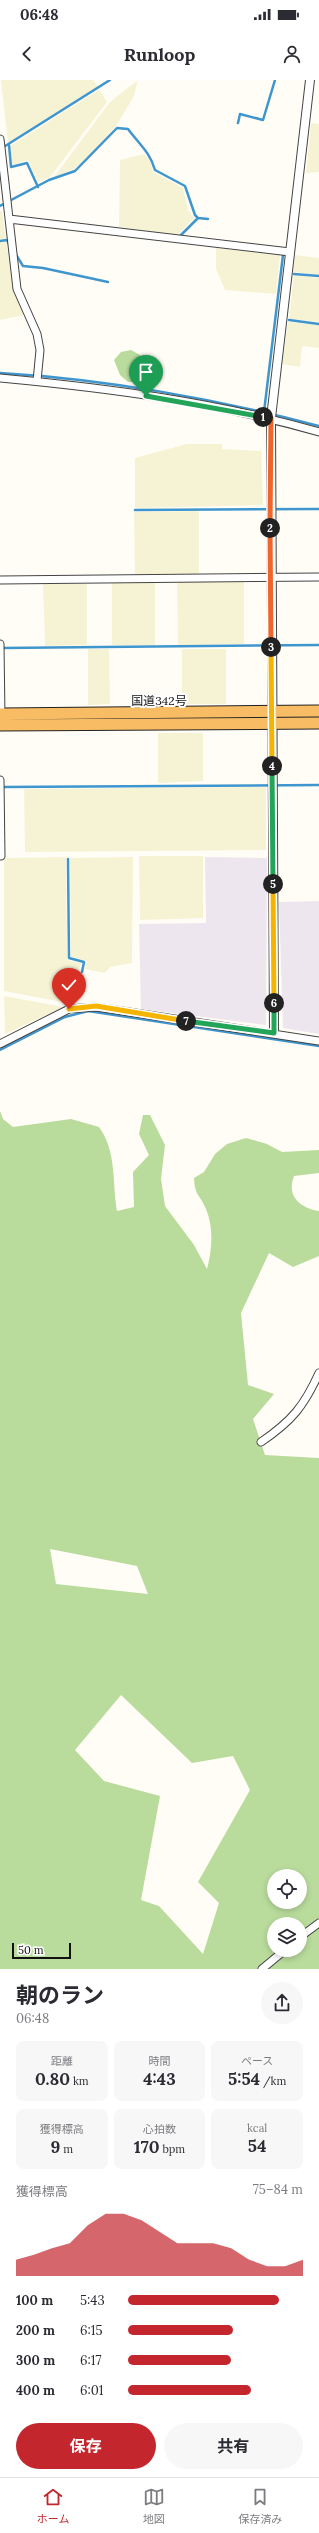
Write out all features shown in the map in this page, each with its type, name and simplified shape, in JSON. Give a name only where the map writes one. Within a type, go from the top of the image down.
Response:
[{"type":"highway","name":"国道342号","points":[[0,716],[319,711]]},
{"type":"highway","name":"国道342号","points":[[0,725],[319,723]]},
{"type":"street","points":[[274,1033],[270,578],[271,418],[310,80]]},
{"type":"street","points":[[0,139],[17,289],[37,334],[40,350],[37,381]]},
{"type":"street","points":[[9,219],[290,252]]},
{"type":"street","points":[[0,378],[37,381],[146,396],[271,418],[319,432]]},
{"type":"street","points":[[0,580],[319,578]]},
{"type":"street","points":[[0,644],[0,716]]},
{"type":"street","points":[[0,780],[1,856]]},
{"type":"street","points":[[0,1044],[69,1009],[96,1006],[319,1041]]},
{"type":"street","points":[[261,1442],[294,1416],[306,1400],[319,1373]]},
{"type":"street","points":[[307,1932],[319,1923]]},
{"type":"street","points":[[262,1969],[277,1957]]},
{"type":"shaded area","points":[[1,80],[93,80],[98,86],[8,143]]},
{"type":"shaded area","points":[[138,80],[133,98],[116,126],[90,155],[74,169],[54,177],[110,102]]},
{"type":"shaded area","points":[[99,90],[107,102],[50,177],[38,182],[28,160],[12,165],[10,146]]},
{"type":"shaded area","points":[[311,123],[319,124],[319,172],[306,173]]},
{"type":"shaded area","points":[[144,154],[151,163],[153,172],[183,188],[188,210],[194,218],[178,235],[119,227],[120,160]]},
{"type":"shaded area","points":[[0,211],[2,211],[12,282],[24,315],[0,320]]},
{"type":"shaded area","points":[[216,248],[280,255],[276,294],[225,290],[216,269]]},
{"type":"shaded area","points":[[295,255],[319,258],[319,275],[293,272]]},
{"type":"shaded area","points":[[294,275],[319,278],[319,322],[289,319]]},
{"type":"shaded area","points":[[288,322],[319,325],[319,348],[302,346],[300,367],[282,364]]},
{"type":"shaded area","points":[[187,444],[222,444],[222,449],[261,451],[263,505],[135,508],[135,458]]},
{"type":"shaded area","points":[[199,511],[199,574],[135,575],[134,512]]},
{"type":"shaded area","points":[[244,581],[244,644],[178,645],[177,582]]},
{"type":"shaded area","points":[[155,582],[155,645],[112,645],[112,583]]},
{"type":"shaded area","points":[[43,584],[87,584],[87,645],[45,646]]},
{"type":"shaded area","points":[[88,649],[109,649],[110,704],[88,705]]},
{"type":"shaded area","points":[[182,649],[226,649],[226,704],[182,704]]},
{"type":"shaded area","points":[[158,733],[203,733],[203,781],[158,783]]},
{"type":"shaded area","points":[[266,787],[266,850],[25,852],[24,789]]},
{"type":"shaded area","points":[[139,856],[203,856],[203,918],[140,920]]},
{"type":"shaded area","points":[[66,857],[67,960],[81,963],[68,1003],[4,991],[4,858]]},
{"type":"shaded area","points":[[133,857],[132,963],[110,967],[105,973],[85,969],[87,961],[71,957],[70,858]]},
{"type":"shaded area","points":[[205,857],[267,858],[266,1025],[141,1009],[139,924],[206,923]]},
{"type":"shaded area","points":[[319,901],[319,1034],[283,1028],[279,902]]},
{"type":"shaded area","points":[[4,996],[63,1007],[5,1034]]},
{"type":"green space","points":[[131,350],[140,355],[147,382],[128,382],[120,375],[114,360],[121,352]]},
{"type":"green space","points":[[0,1111],[3,1119],[13,1127],[71,1119],[99,1127],[109,1147],[113,1168],[117,1211],[134,1207],[133,1172],[149,1155],[139,1134],[143,1115],[150,1115],[165,1145],[161,1179],[165,1206],[194,1245],[207,1269],[211,1247],[209,1216],[197,1192],[194,1178],[204,1172],[215,1154],[227,1144],[246,1138],[267,1144],[282,1152],[319,1150],[319,1173],[294,1176],[292,1190],[294,1196],[301,1204],[319,1211],[319,1256],[293,1267],[269,1253],[241,1313],[248,1385],[274,1394],[253,1419],[265,1455],[319,1458],[319,1969],[0,1969]],"holes":[[[50,1549],[137,1566],[148,1594],[56,1584]],[[121,1695],[192,1763],[233,1756],[250,1790],[198,1882],[219,1903],[203,1954],[159,1906],[141,1900],[160,1796],[104,1781],[75,1750]]]},
{"type":"waterway","points":[[2,148],[110,80]]},
{"type":"waterway","points":[[238,123],[240,114],[263,120],[275,80]]},
{"type":"waterway","points":[[0,206],[49,180],[75,171],[117,128],[128,129],[147,153],[155,170],[185,186],[195,215],[198,218],[208,219]]},
{"type":"waterway","points":[[9,145],[11,167],[27,163],[38,187]]},
{"type":"waterway","points":[[181,235],[198,218]]},
{"type":"waterway","points":[[0,241],[7,240],[9,244]]},
{"type":"waterway","points":[[15,253],[23,266],[43,268],[108,282]]},
{"type":"waterway","points":[[264,412],[283,255]]},
{"type":"waterway","points":[[294,274],[319,276]]},
{"type":"waterway","points":[[289,320],[319,324]]},
{"type":"waterway","points":[[0,373],[120,385],[241,407],[319,426]]},
{"type":"waterway","points":[[135,510],[319,509]]},
{"type":"waterway","points":[[2,648],[319,645]]},
{"type":"waterway","points":[[2,787],[319,785]]},
{"type":"waterway","points":[[68,859],[69,958],[84,962],[82,972]]},
{"type":"waterway","points":[[0,1050],[65,1017],[88,1011],[319,1046]]},
{"type":"route","points":[[69,1009],[96,1006],[274,1033],[270,578],[271,418],[146,396]]}]
